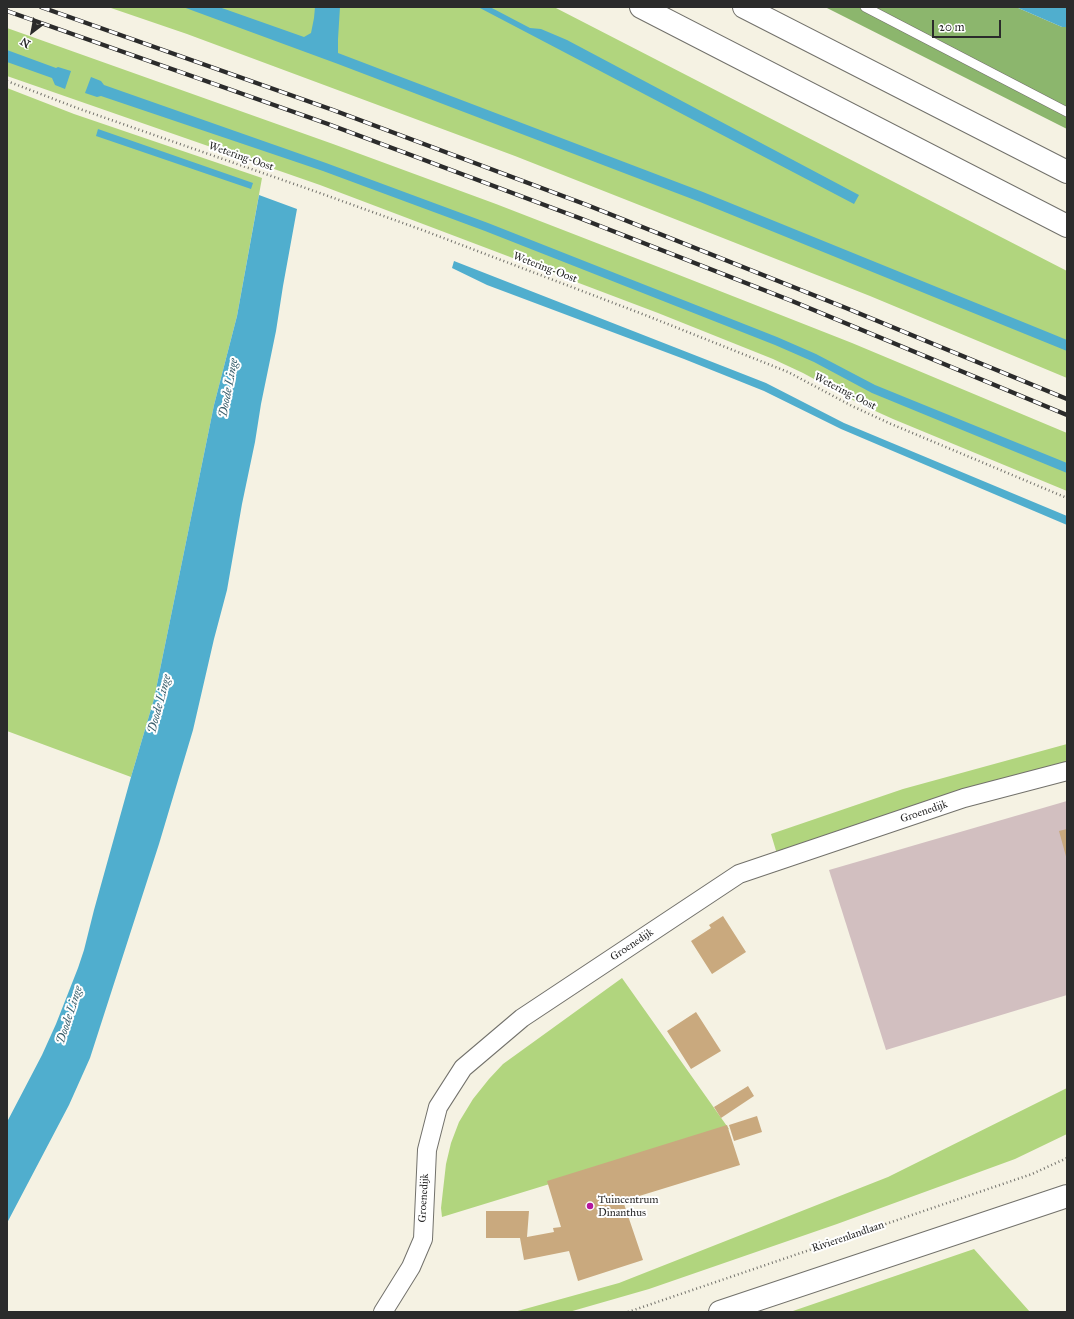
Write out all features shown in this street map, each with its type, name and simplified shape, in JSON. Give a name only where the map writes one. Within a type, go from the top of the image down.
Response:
[{"type":"main road","points":[[641,7],[1067,226]]},
{"type":"main road","points":[[744,7],[1067,172]]},
{"type":"main road","points":[[720,1312],[1067,1196]]},
{"type":"street","name":"Groenedijk","points":[[383,1312],[411,1267],[423,1238],[427,1150],[438,1106],[462,1068],[522,1018],[738,874],[964,798],[1067,771]]},
{"type":"lane","points":[[865,7],[1067,112]]},
{"type":"path","name":"Wetering-Oost","points":[[7,81],[77,108],[425,231],[645,314],[788,372],[852,406],[890,424],[1067,498]]},
{"type":"path","name":"Rivierenlandlaan","points":[[628,1312],[1032,1174],[1067,1158]]},
{"type":"shaded area","points":[[1067,801],[1067,995],[886,1050],[829,870]]},
{"type":"green space","points":[[108,7],[554,7],[1067,271],[1067,378],[870,296],[515,156],[187,34]]},
{"type":"green space","points":[[825,7],[1016,7],[1062,27],[1067,27],[1067,129]]},
{"type":"green space","points":[[7,28],[333,144],[496,204],[852,343],[1067,433],[1067,491],[893,419],[862,405],[803,373],[773,359],[658,313],[320,185],[7,76]]},
{"type":"green space","points":[[7,88],[74,114],[262,178],[237,316],[214,405],[154,699],[131,777],[7,731]]},
{"type":"green space","points":[[1067,744],[1067,762],[982,786],[777,854],[771,834],[903,789]]},
{"type":"green space","points":[[622,978],[729,1129],[442,1217],[441,1208],[446,1164],[451,1143],[459,1122],[473,1099],[503,1064]]},
{"type":"green space","points":[[1067,1088],[1067,1134],[1015,1159],[837,1224],[649,1289],[569,1312],[514,1312],[619,1283],[888,1177]]},
{"type":"green space","points":[[974,1249],[1030,1312],[790,1312]]},
{"type":"water","points":[[183,7],[219,7],[304,37],[311,33],[315,7],[340,7],[338,53],[703,192],[1050,333],[1067,340],[1067,351],[700,202],[338,64]]},
{"type":"water","points":[[478,7],[490,7],[530,28],[541,29],[567,40],[859,195],[854,204]]},
{"type":"water","points":[[1016,7],[1067,7],[1067,27],[1062,27]]},
{"type":"water","points":[[7,50],[56,68],[58,67],[71,71],[65,89],[55,85],[52,78],[7,62]]},
{"type":"water","points":[[91,77],[101,81],[104,85],[326,163],[488,223],[777,337],[816,354],[875,385],[1067,463],[1067,473],[872,393],[814,362],[775,345],[485,231],[323,171],[101,96],[97,97],[85,93]]},
{"type":"water","points":[[98,129],[253,183],[251,189],[96,136]]},
{"type":"water","name":"Doode Linge","points":[[259,195],[297,209],[276,331],[242,504],[227,590],[193,730],[159,844],[90,1058],[69,1105],[7,1223],[7,1122],[42,1055],[78,968],[154,699],[214,405],[237,316]]},
{"type":"water","points":[[454,261],[766,383],[844,423],[1067,516],[1067,525],[841,429],[764,391],[684,359],[487,285],[452,268]]},
{"type":"building","points":[[1067,829],[1067,860],[1059,831]]},
{"type":"building","points":[[723,916],[746,952],[712,974],[691,941],[711,928],[709,925]]},
{"type":"building","points":[[696,1012],[721,1051],[691,1069],[667,1031]]},
{"type":"building","points":[[748,1086],[754,1096],[721,1118],[714,1107]]},
{"type":"building","points":[[757,1116],[762,1132],[734,1141],[729,1125]]},
{"type":"building","name":"Tuincentrum Dinanthus","points":[[727,1125],[740,1165],[623,1201],[643,1260],[578,1281],[569,1251],[524,1260],[520,1238],[486,1238],[486,1211],[529,1211],[527,1237],[554,1232],[553,1228],[561,1227],[547,1181]]},
{"type":"railway","points":[[41,7],[333,110],[587,205],[846,308],[1067,399]]},
{"type":"railway","points":[[7,11],[328,124],[582,219],[792,301],[1067,415]]},
{"type":"place","name":"Tuincentrum Dinanthus","points":[[590,1206]]}]
